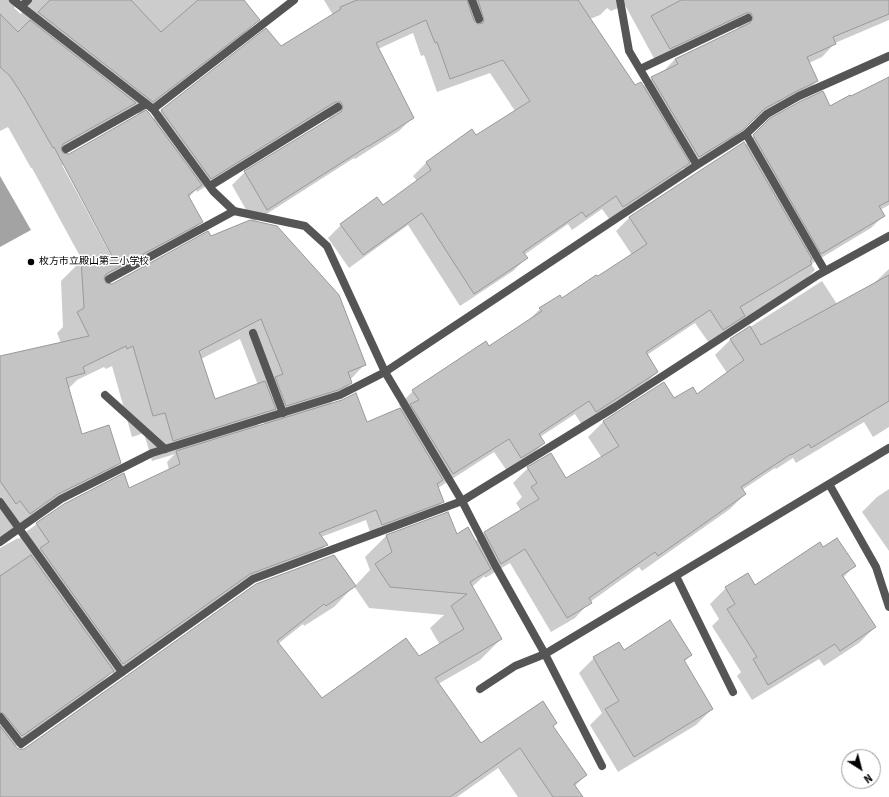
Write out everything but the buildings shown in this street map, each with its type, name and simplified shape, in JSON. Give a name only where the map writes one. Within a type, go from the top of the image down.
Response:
[{"type":"street","points":[[13,0],[149,106],[210,186],[234,211],[305,226],[327,246],[385,372],[462,501],[495,565],[545,654],[602,766]]},
{"type":"street","points":[[22,6],[28,0]]},
{"type":"street","points":[[66,149],[149,106],[294,0]]},
{"type":"street","points":[[472,0],[479,19]]},
{"type":"street","points":[[620,0],[629,51],[696,165]]},
{"type":"street","points":[[640,69],[748,18]]},
{"type":"street","points":[[0,542],[61,499],[152,453],[340,395],[385,372],[696,165],[746,134],[767,114],[792,99],[889,56]]},
{"type":"street","points":[[210,186],[338,107]]},
{"type":"street","points":[[746,134],[825,271]]},
{"type":"street","points":[[108,279],[234,211]]},
{"type":"street","points":[[0,716],[21,744],[253,579],[462,501],[615,407],[825,271],[889,236]]},
{"type":"street","points":[[253,333],[283,413]]},
{"type":"street","points":[[104,395],[165,449]]},
{"type":"street","points":[[480,689],[515,666],[545,654],[889,448]]},
{"type":"street","points":[[829,484],[876,567],[889,607]]},
{"type":"street","points":[[0,502],[122,672]]},
{"type":"street","points":[[676,576],[733,692]]},
{"type":"shaded area","points":[[0,176],[31,230],[0,247]]},
{"type":"place","name":"枚方市立殿山第二小学校","points":[[31,262]]}]
